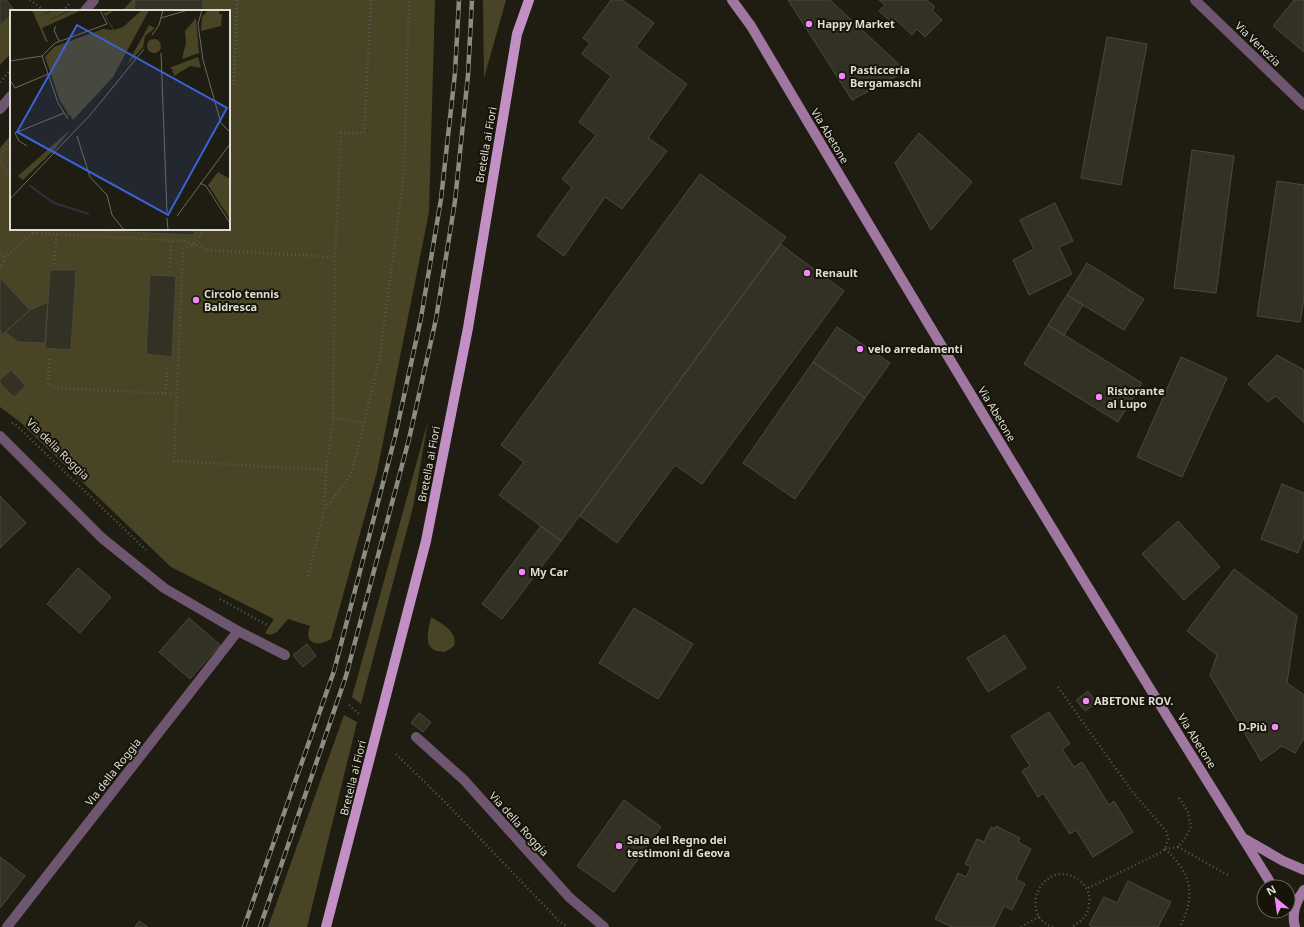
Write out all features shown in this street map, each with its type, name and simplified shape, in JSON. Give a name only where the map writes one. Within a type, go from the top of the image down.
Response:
[{"type":"main road","name":"Bretella ai Fiori","points":[[326,927],[426,541],[468,328],[517,34],[529,0]]},
{"type":"main road","name":"Via Abetone","points":[[732,0],[755,33],[924,317],[1124,647],[1245,839],[1268,879]]},
{"type":"main road","points":[[1245,839],[1284,861],[1304,870]]},
{"type":"main road","points":[[1296,902],[1304,890]]},
{"type":"street","points":[[86,10],[94,0]]},
{"type":"street","name":"Via Venezia","points":[[1195,0],[1304,105]]},
{"type":"street","points":[[0,109],[10,97]]},
{"type":"street","points":[[0,436],[102,538],[164,588],[238,631],[285,655]]},
{"type":"street","name":"Via della Roggia","points":[[7,927],[238,631]]},
{"type":"street","name":"Via della Roggia","points":[[416,737],[464,780],[569,897],[604,927]]},
{"type":"path","points":[[30,0],[44,10]]},
{"type":"path","points":[[64,10],[72,0]]},
{"type":"path","points":[[230,84],[234,84],[237,0]]},
{"type":"path","points":[[308,576],[324,510],[326,470],[332,418],[335,257],[342,133],[364,133],[371,0]]},
{"type":"path","points":[[324,510],[351,475],[379,362],[404,172],[409,0]]},
{"type":"path","points":[[0,83],[10,71]]},
{"type":"path","points":[[0,155],[10,143]]},
{"type":"path","points":[[0,163],[10,175]]},
{"type":"path","points":[[202,230],[202,234],[194,244],[184,250],[174,461],[326,470]]},
{"type":"path","points":[[0,269],[5,258],[33,233],[184,241],[208,250],[335,257]]},
{"type":"path","points":[[54,264],[57,235]]},
{"type":"path","points":[[170,267],[171,240]]},
{"type":"path","points":[[0,253],[5,258]]},
{"type":"path","points":[[49,359],[48,384],[56,388],[177,394]]},
{"type":"path","points":[[165,393],[168,365]]},
{"type":"path","points":[[332,418],[365,423]]},
{"type":"path","name":"Via della Roggia","points":[[5,421],[16,425],[148,552]]},
{"type":"path","points":[[214,596],[270,626]]},
{"type":"path","points":[[1058,687],[1131,790],[1166,831],[1168,839],[1165,849]]},
{"type":"path","points":[[349,705],[359,714]]},
{"type":"path","points":[[396,754],[447,804],[559,921],[568,927]]},
{"type":"path","points":[[1178,796],[1188,812],[1191,827],[1186,837],[1178,847]]},
{"type":"path","points":[[1086,889],[1165,849],[1178,847],[1228,875]]},
{"type":"path","points":[[1165,849],[1176,859],[1189,881],[1189,904],[1180,927]]},
{"type":"path","points":[[1053,927],[1043,921],[1040,916],[1035,904],[1036,896],[1044,881],[1052,876],[1069,875],[1077,879],[1086,889],[1090,901],[1084,918],[1072,927]]},
{"type":"path","points":[[1022,927],[1040,916]]},
{"type":"shaded area","name":"Circolo tennis Baldresca","points":[[132,0],[435,0],[429,212],[377,472],[331,639],[321,643],[313,642],[308,637],[310,626],[288,619],[277,632],[270,635],[265,633],[274,619],[171,567],[20,422],[0,407],[0,148],[10,136],[10,230],[230,230],[230,10],[123,10]]},
{"type":"shaded area","points":[[483,0],[506,0],[484,78]]},
{"type":"shaded area","points":[[10,17],[10,54],[0,65],[0,25]]},
{"type":"shaded area","points":[[428,421],[413,507],[361,704],[352,697]]},
{"type":"shaded area","points":[[431,617],[448,628],[454,636],[454,646],[445,652],[432,649],[429,645],[428,635]]},
{"type":"shaded area","points":[[344,715],[357,722],[307,927],[268,927]]},
{"type":"building","points":[[0,0],[6,0],[14,10],[10,10],[10,17],[0,25]]},
{"type":"building","points":[[135,0],[203,0],[203,10],[134,10]]},
{"type":"building","points":[[611,0],[622,0],[654,23],[636,47],[687,84],[648,138],[667,151],[622,209],[605,197],[564,256],[537,236],[572,187],[562,179],[596,135],[579,122],[611,76],[582,54],[590,43],[583,38]]},
{"type":"building","points":[[788,0],[830,0],[906,71],[852,100]]},
{"type":"building","points":[[879,0],[927,0],[935,7],[932,10],[942,20],[925,37],[917,29],[912,35],[895,19],[891,22],[879,11],[885,5]]},
{"type":"building","points":[[1294,0],[1304,0],[1304,52],[1273,26]]},
{"type":"building","points":[[1107,37],[1147,44],[1121,185],[1081,178]]},
{"type":"building","points":[[919,133],[972,182],[931,230],[895,163]]},
{"type":"building","points":[[1192,150],[1234,156],[1216,293],[1174,288]]},
{"type":"building","points":[[700,174],[786,237],[561,541],[499,495],[524,462],[501,445]]},
{"type":"building","points":[[1277,181],[1304,185],[1304,299],[1300,322],[1257,316]]},
{"type":"building","points":[[1055,203],[1073,241],[1059,247],[1072,274],[1029,295],[1013,260],[1034,249],[1020,220]]},
{"type":"building","points":[[84,230],[194,230],[194,235]]},
{"type":"building","points":[[780,244],[844,291],[702,484],[675,465],[617,543],[580,516]]},
{"type":"building","points":[[1087,263],[1144,299],[1124,330],[1067,295]]},
{"type":"building","points":[[50,270],[76,270],[71,350],[45,348]]},
{"type":"building","points":[[150,275],[176,276],[172,357],[146,354]]},
{"type":"building","points":[[0,278],[30,310],[3,334],[0,330]]},
{"type":"building","points":[[1067,295],[1083,305],[1064,335],[1048,325]]},
{"type":"building","points":[[48,302],[45,343],[18,342],[5,332],[30,310]]},
{"type":"building","points":[[1048,325],[1142,383],[1118,422],[1024,364]]},
{"type":"building","points":[[837,327],[890,363],[865,398],[813,362]]},
{"type":"building","points":[[1277,355],[1304,370],[1304,423],[1276,396],[1268,402],[1248,384]]},
{"type":"building","points":[[1181,357],[1227,378],[1182,477],[1137,457]]},
{"type":"building","points":[[813,362],[865,398],[795,499],[743,463]]},
{"type":"building","points":[[11,370],[26,386],[14,397],[0,383],[0,380]]},
{"type":"building","points":[[1282,484],[1304,493],[1304,537],[1298,553],[1261,539]]},
{"type":"building","points":[[0,496],[26,523],[0,548]]},
{"type":"building","points":[[1178,521],[1220,567],[1184,600],[1142,554]]},
{"type":"building","name":"My Car","points":[[541,526],[561,541],[502,619],[482,604]]},
{"type":"building","points":[[78,568],[111,597],[80,633],[47,604]]},
{"type":"building","points":[[1234,569],[1297,616],[1287,683],[1304,695],[1304,738],[1295,753],[1282,746],[1261,761],[1210,675],[1217,655],[1187,631]]},
{"type":"building","points":[[634,608],[693,644],[658,699],[599,663]]},
{"type":"building","points":[[189,618],[220,645],[190,679],[159,652]]},
{"type":"building","points":[[1005,635],[1026,668],[988,692],[967,658]]},
{"type":"building","points":[[307,644],[316,656],[303,667],[293,655]]},
{"type":"building","name":"ABETONE ROV.","points":[[1088,691],[1097,703],[1085,711],[1076,700]]},
{"type":"building","points":[[1049,712],[1070,744],[1062,749],[1074,767],[1082,762],[1109,805],[1114,801],[1133,832],[1093,857],[1076,830],[1070,834],[1043,793],[1038,797],[1022,771],[1030,766],[1011,736]]},
{"type":"building","points":[[419,713],[431,722],[423,732],[411,723]]},
{"type":"building","name":"Sala del Regno dei testimoni di Geova","points":[[624,800],[661,827],[614,892],[577,866]]},
{"type":"building","points":[[996,826],[1020,838],[1018,842],[1031,849],[1016,879],[1025,884],[1012,910],[1004,906],[994,927],[952,927],[935,919],[958,873],[966,877],[971,867],[965,864],[977,839],[984,842],[991,827],[995,829]]},
{"type":"building","points":[[0,857],[25,876],[0,908]]},
{"type":"building","points":[[1128,881],[1171,902],[1158,927],[1093,927],[1089,925],[1104,897],[1117,903]]},
{"type":"building","points":[[139,921],[148,927],[135,927]]},
{"type":"railway","points":[[244,927],[334,671],[395,437],[421,318],[441,199],[455,73],[459,0]]},
{"type":"railway","points":[[260,927],[346,676],[409,439],[436,319],[455,201],[468,75],[472,0]]},
{"type":"place","name":"Happy Market","points":[[809,24]]},
{"type":"place","name":"Pasticceria Bergamaschi","points":[[842,76]]},
{"type":"place","name":"Renault","points":[[807,273]]},
{"type":"place","name":"Circolo tennis Baldresca","points":[[196,300]]},
{"type":"place","name":"velo arredamenti","points":[[860,349]]},
{"type":"place","name":"Ristorante al Lupo","points":[[1099,397]]},
{"type":"place","name":"My Car","points":[[522,572]]},
{"type":"place","name":"ABETONE ROV.","points":[[1086,701]]},
{"type":"place","name":"D-Più","points":[[1275,727]]},
{"type":"place","name":"Sala del Regno dei testimoni di Geova","points":[[619,846]]}]
